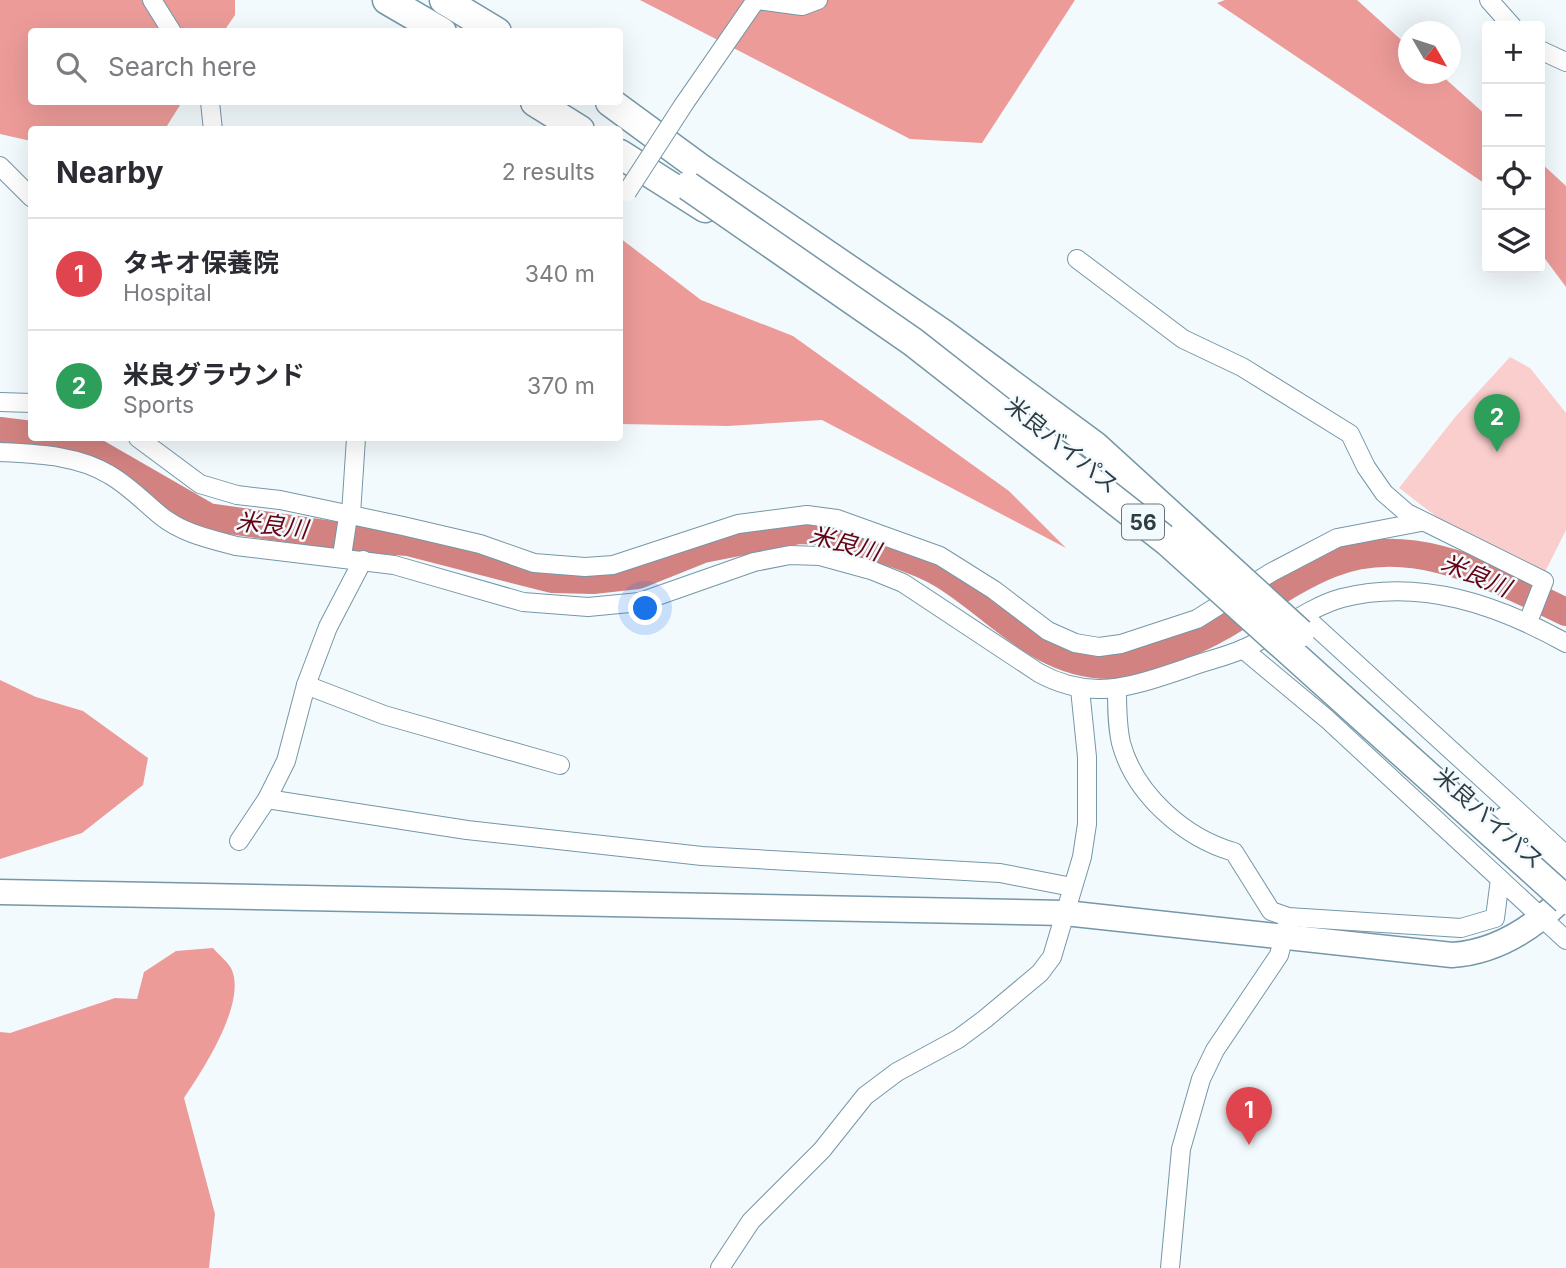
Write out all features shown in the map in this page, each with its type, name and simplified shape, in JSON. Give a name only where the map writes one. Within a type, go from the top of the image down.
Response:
[{"type":"main road","points":[[368,0],[412,28]]},
{"type":"main road","points":[[387,0],[435,28]]},
{"type":"main road","points":[[418,0],[464,28]]},
{"type":"main road","points":[[444,0],[490,28]]},
{"type":"main road","points":[[540,105],[574,126]]},
{"type":"main road","points":[[562,105],[596,126]]},
{"type":"main road","name":"米良バイパス","points":[[590,105],[618,126]]},
{"type":"main road","points":[[614,105],[700,168],[942,333],[1084,438],[1566,878]]},
{"type":"main road","name":"米良バイパス","points":[[623,130],[691,182]]},
{"type":"main road","name":"米良バイパス","points":[[623,142],[691,182],[915,331],[1109,482],[1274,624],[1560,903]]},
{"type":"main road","points":[[623,156],[758,244],[902,349],[1159,553],[1290,663],[1486,842],[1560,903]]},
{"type":"street","points":[[152,0],[170,28]]},
{"type":"street","points":[[623,196],[756,0],[802,6],[818,0]]},
{"type":"street","points":[[1489,0],[1508,21]]},
{"type":"street","points":[[1545,52],[1566,61]]},
{"type":"street","points":[[210,105],[213,126]]},
{"type":"street","points":[[0,166],[28,194]]},
{"type":"street","points":[[1077,259],[1183,339],[1242,367],[1350,434],[1366,467],[1384,493],[1421,522],[1545,581],[1529,618]]},
{"type":"street","points":[[0,402],[28,403]]},
{"type":"street","points":[[142,441],[200,484],[237,495],[349,519],[480,544],[534,563],[585,567],[627,562],[690,538],[738,524],[807,515],[824,516],[940,556],[994,590],[1048,631],[1075,643],[1099,647],[1121,644],[1197,619],[1272,572],[1337,538],[1421,522]]},
{"type":"street","points":[[342,552],[349,519],[356,441]]},
{"type":"street","points":[[0,452],[82,461],[110,474],[162,517],[188,532],[210,540],[236,546],[342,552],[363,561],[425,572],[523,602],[588,607],[640,602],[754,562],[790,555],[820,556],[871,570],[903,583],[1039,673],[1060,684],[1080,689],[1118,689],[1243,649],[1340,599],[1413,591],[1445,594],[1529,618],[1566,643]]},
{"type":"street","points":[[239,841],[267,799],[286,761],[306,685],[328,627],[363,561]]},
{"type":"street","points":[[1304,616],[1566,855]]},
{"type":"street","points":[[1243,649],[1327,719],[1500,880],[1560,903]]},
{"type":"street","points":[[306,685],[384,715],[560,765]]},
{"type":"street","points":[[720,1268],[751,1221],[822,1150],[865,1096],[897,1072],[958,1040],[1040,974],[1052,957],[1082,856],[1088,792],[1080,689]]},
{"type":"street","points":[[1118,689],[1117,721],[1122,745],[1145,789],[1197,838],[1234,852],[1271,911],[1286,926],[1452,955],[1499,945],[1560,903]]},
{"type":"street","points":[[267,799],[467,830],[702,856],[1000,873],[1072,887]]},
{"type":"street","points":[[0,891],[1065,913],[1286,926],[1461,928],[1495,918],[1500,880]]},
{"type":"street","points":[[1560,903],[1566,940]]},
{"type":"street","points":[[1170,1268],[1181,1149],[1201,1079],[1215,1050],[1279,955],[1286,926]]},
{"type":"shaded area","points":[[0,0],[235,0],[235,15],[226,28],[28,28],[28,105],[180,105],[167,126],[28,126],[28,140],[0,134]]},
{"type":"shaded area","points":[[640,0],[1075,0],[982,143],[910,139]]},
{"type":"shaded area","points":[[1225,0],[1357,0],[1398,37],[1398,84],[1451,84],[1482,112],[1482,182],[1217,3]]},
{"type":"shaded area","points":[[1545,167],[1566,186],[1566,287],[1545,259]]},
{"type":"shaded area","points":[[623,240],[701,300],[793,336],[1009,491],[1066,548],[822,420],[728,426],[623,424]]},
{"type":"shaded area","points":[[1510,357],[1530,368],[1566,413],[1566,530],[1545,572],[1442,521],[1399,488],[1456,416]]},
{"type":"shaded area","points":[[0,680],[36,697],[83,711],[148,758],[143,785],[82,833],[0,859]]},
{"type":"shaded area","points":[[213,948],[231,968],[235,982],[233,999],[221,1036],[184,1098],[215,1214],[209,1268],[0,1268],[0,1032],[10,1033],[115,998],[137,999],[144,972],[176,951]]},
{"type":"waterway","name":"米良川","points":[[0,431],[28,434]]},
{"type":"waterway","name":"米良川","points":[[76,441],[208,517],[354,538],[408,542],[552,579],[593,580],[638,575],[703,549],[799,530],[820,531],[927,566],[960,586],[1040,645],[1084,662],[1109,665],[1137,661],[1199,638],[1316,570],[1361,555],[1421,555],[1451,562],[1566,612]]},
{"type":"place","name":"米良グラウンド","points":[[1497,452]]},
{"type":"place","name":"タキオ保養院","points":[[1249,1145]]}]
